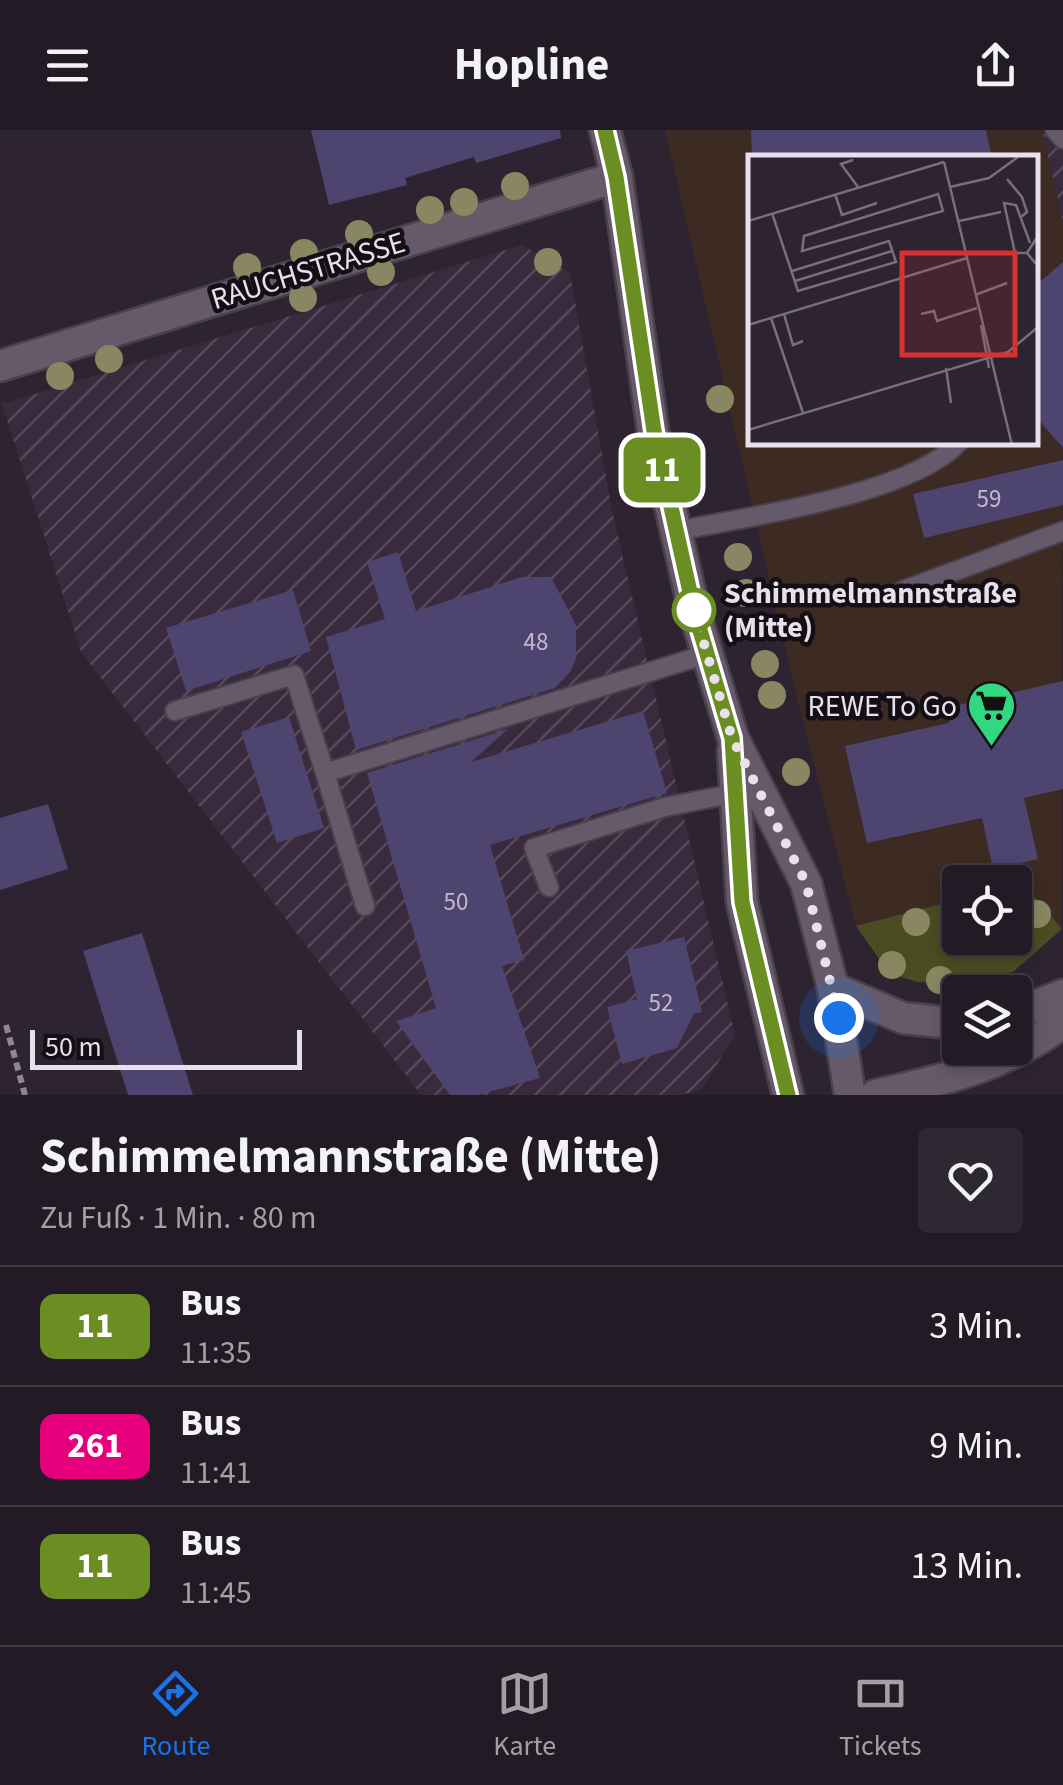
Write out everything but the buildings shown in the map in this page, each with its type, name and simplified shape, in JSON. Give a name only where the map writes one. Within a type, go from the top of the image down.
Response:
[{"type":"main road","points":[[605,130],[616,177],[654,431],[707,654],[732,738],[806,883],[834,988],[850,1095]]},
{"type":"main road","name":"RAUCHSTRASSE","points":[[0,366],[616,177]]},
{"type":"main road","points":[[732,738],[742,902],[788,1095]]},
{"type":"main road","points":[[834,988],[903,1018],[942,1022]]},
{"type":"main road","points":[[1032,1007],[1063,995]]},
{"type":"main road","points":[[876,1095],[1007,1058],[1063,1022]]},
{"type":"lane","points":[[1055,130],[1063,139]]},
{"type":"lane","points":[[676,531],[906,478],[946,456],[956,445]]},
{"type":"lane","points":[[904,590],[1063,530]]},
{"type":"lane","points":[[325,774],[707,654]]},
{"type":"lane","points":[[175,711],[294,675],[365,906]]},
{"type":"lane","points":[[549,887],[534,848],[665,807],[736,794]]},
{"type":"path","points":[[6,1026],[25,1095]]},
{"type":"shaded area","points":[[665,130],[1042,130],[1063,221],[1063,262],[1038,283],[1038,155],[748,155],[748,445],[1038,445],[1038,301],[1063,331],[1062,929],[1032,893],[1032,865],[942,865],[942,904],[856,926],[797,698]]},
{"type":"shaded area","points":[[1042,130],[1063,130],[1063,221]]},
{"type":"shaded area","points":[[522,245],[570,273],[612,511],[735,1035],[702,1089],[681,1095],[421,1095],[81,652],[2,404]]},
{"type":"green space","points":[[1032,894],[1062,929],[1013,972],[942,975],[942,983],[917,982],[889,973],[856,926],[942,904],[942,955],[1032,955]]},
{"type":"bus line","name":"11","points":[[605,130],[616,177],[654,431],[694,610],[732,738],[742,902],[788,1095]]},
{"type":"place","name":"Schimmelmannstraße (Mitte)","points":[[694,610]]},
{"type":"place","name":"REWE To Go","points":[[992,748]]},
{"type":"route","points":[[694,610],[732,738],[806,883],[839,1018]]}]
